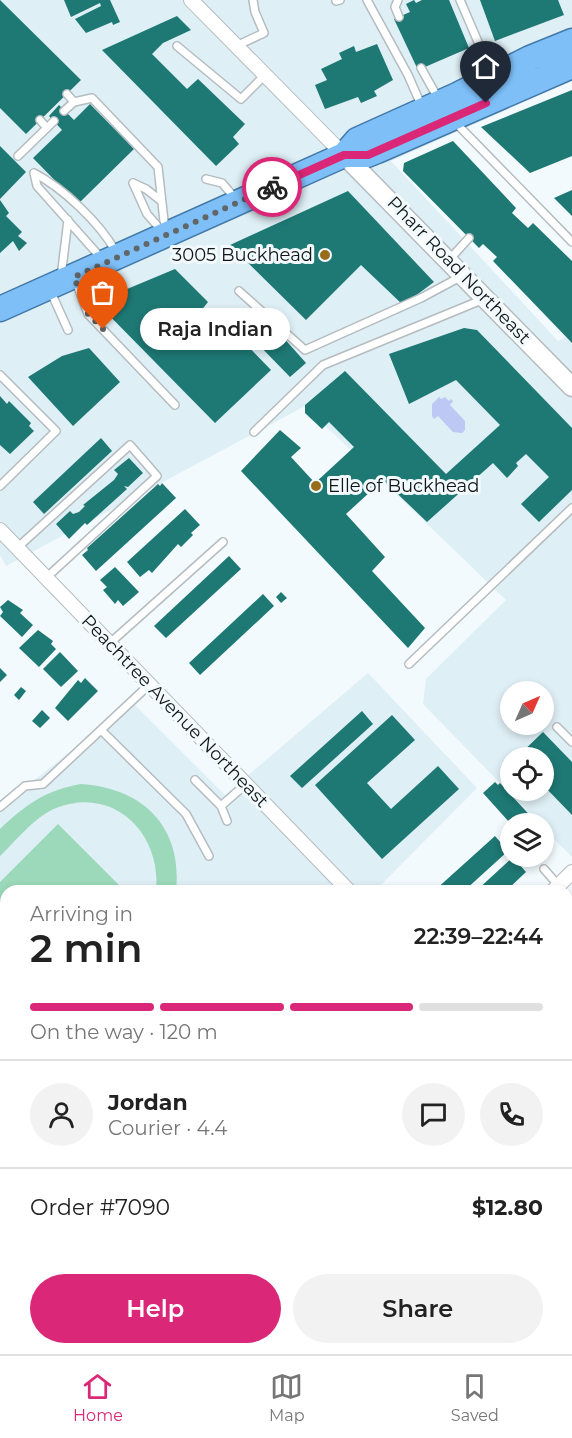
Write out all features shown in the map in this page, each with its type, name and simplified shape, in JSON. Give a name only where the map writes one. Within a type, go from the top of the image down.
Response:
[{"type":"highway","points":[[0,309],[344,155],[368,155],[493,77],[572,41]]},
{"type":"highway","points":[[438,110],[572,66]]},
{"type":"street","points":[[191,0],[344,155]]},
{"type":"street","name":"Pharr Road Northeast","points":[[344,155],[572,387]]},
{"type":"street","name":"Peachtree Avenue Northeast","points":[[0,530],[344,885]]},
{"type":"street","points":[[559,885],[572,872]]},
{"type":"lane","points":[[367,0],[408,75],[438,110],[572,242]]},
{"type":"lane","points":[[398,0],[395,7],[399,17]]},
{"type":"lane","points":[[460,0],[493,77]]},
{"type":"lane","points":[[236,46],[264,33],[255,2]]},
{"type":"lane","points":[[177,46],[241,99],[265,75]]},
{"type":"lane","points":[[421,68],[438,110]]},
{"type":"lane","points":[[67,94],[74,102]]},
{"type":"lane","points":[[64,111],[74,102],[92,98],[158,167],[162,184],[160,200],[166,235]]},
{"type":"lane","points":[[40,120],[47,128]]},
{"type":"lane","points":[[18,156],[54,121]]},
{"type":"lane","points":[[34,173],[52,182],[108,236],[112,260],[68,220],[37,186],[34,173]]},
{"type":"lane","points":[[206,179],[222,183],[239,202]]},
{"type":"lane","points":[[160,200],[146,189],[133,183],[147,214],[166,235]]},
{"type":"lane","points":[[68,220],[61,282],[68,330]]},
{"type":"lane","points":[[449,260],[469,238]]},
{"type":"lane","points":[[240,291],[305,350],[421,298],[464,275]]},
{"type":"lane","points":[[61,282],[88,314],[175,405]]},
{"type":"lane","points":[[254,432],[323,365],[487,298]]},
{"type":"lane","points":[[0,375],[56,431],[2,480]]},
{"type":"lane","points":[[17,548],[130,445],[157,476],[46,578]]},
{"type":"lane","points":[[409,664],[572,508]]},
{"type":"lane","points":[[110,643],[223,542]]},
{"type":"lane","points":[[0,807],[25,786],[44,784],[150,684]]},
{"type":"lane","points":[[557,727],[572,742]]},
{"type":"lane","points":[[101,730],[186,814],[209,856]]},
{"type":"lane","points":[[195,780],[221,806],[227,821]]},
{"type":"lane","points":[[221,806],[246,784]]},
{"type":"lane","points":[[543,869],[554,885]]},
{"type":"shaded area","points":[[0,0],[572,0],[572,81],[391,161],[558,341],[572,334],[572,857],[554,839],[554,813],[529,813],[518,801],[554,801],[554,747],[500,747],[500,783],[423,704],[426,679],[506,600],[305,406],[6,566],[0,555]]},
{"type":"shaded area","points":[[368,673],[477,788],[381,885],[0,885],[0,807],[71,751],[128,698],[225,795]]},
{"type":"green space","points":[[81,784],[123,793],[154,815],[165,830],[173,848],[176,885],[156,885],[156,870],[151,851],[142,834],[130,820],[115,809],[97,803],[77,803],[48,812],[33,823],[0,856],[0,829],[27,806],[57,790]]},
{"type":"green space","points":[[58,824],[119,885],[0,885],[0,882]]},
{"type":"water","points":[[439,397],[453,401],[450,405],[465,421],[465,430],[462,433],[453,432],[438,416],[434,419],[432,416],[432,404]]},
{"type":"building","points":[[0,0],[81,80],[26,134],[0,108]]},
{"type":"building","points":[[64,0],[110,0],[120,22],[113,25],[112,22],[86,33],[75,19],[101,6],[100,3],[71,17]]},
{"type":"building","points":[[414,0],[416,3],[422,0],[449,0],[469,48],[418,70],[394,19],[410,12],[406,4]]},
{"type":"building","points":[[480,0],[558,0],[564,15],[495,41]]},
{"type":"building","points":[[177,16],[191,30],[163,43],[152,54],[187,89],[198,79],[245,124],[233,137],[239,144],[216,166],[102,50]]},
{"type":"building","points":[[377,44],[393,80],[374,91],[377,96],[361,103],[358,97],[325,109],[315,85],[327,80],[321,69],[342,59],[339,53],[354,46],[356,52]]},
{"type":"building","points":[[572,90],[572,156],[530,173],[481,127]]},
{"type":"building","points":[[90,104],[134,149],[78,204],[33,158],[62,130],[49,116],[59,105],[74,120]]},
{"type":"building","points":[[453,141],[516,208],[512,213],[528,228],[533,223],[572,261],[572,343],[493,261],[497,257],[483,244],[479,248],[403,171],[404,163]]},
{"type":"building","points":[[0,146],[26,172],[0,199]]},
{"type":"building","points":[[572,190],[572,216],[554,198]]},
{"type":"building","name":"3005 Buckhead","points":[[348,191],[434,282],[403,305],[361,265],[306,320],[230,245]]},
{"type":"building","points":[[0,200],[9,213],[6,216],[22,232],[18,236],[27,243],[19,251],[13,241],[0,253]]},
{"type":"building","points":[[175,269],[208,302],[200,312],[231,343],[238,336],[271,370],[215,423],[96,302]]},
{"type":"building","points":[[266,318],[306,363],[290,377],[251,337]]},
{"type":"building","name":"Elle of Buckhead","points":[[464,328],[477,330],[572,428],[572,490],[539,522],[521,504],[549,477],[526,454],[516,463],[518,466],[507,478],[493,463],[427,522],[383,480],[346,514],[385,557],[372,571],[425,628],[408,648],[241,471],[280,430],[301,448],[291,457],[315,483],[354,447],[329,422],[322,429],[305,413],[305,405],[345,371],[446,474],[500,425],[456,380],[409,404],[389,354]]},
{"type":"building","points":[[89,348],[120,382],[73,426],[28,377],[62,356]]},
{"type":"building","points":[[0,396],[7,404],[9,401],[31,423],[29,426],[34,431],[10,454],[0,445]]},
{"type":"building","points":[[101,438],[112,451],[44,514],[33,502]]},
{"type":"building","points":[[129,458],[143,473],[128,487],[124,486],[127,489],[69,539],[56,524],[70,511],[73,514],[79,512],[85,506],[83,505],[114,480],[118,474],[114,470]]},
{"type":"building","points":[[162,483],[176,498],[96,571],[82,555],[88,550],[87,548],[158,484],[160,486]]},
{"type":"building","points":[[185,509],[200,525],[181,547],[178,544],[152,573],[149,570],[140,577],[127,562]]},
{"type":"building","points":[[229,556],[241,569],[166,638],[154,626]]},
{"type":"building","points":[[115,567],[139,592],[123,606],[118,600],[115,604],[103,590],[107,587],[100,580]]},
{"type":"building","points":[[281,592],[287,598],[281,603],[276,597]]},
{"type":"building","points":[[263,594],[274,606],[200,675],[189,663]]},
{"type":"building","points":[[8,600],[23,610],[20,613],[33,625],[22,637],[0,616],[3,612],[0,607]]},
{"type":"building","points":[[38,630],[53,641],[51,644],[56,649],[39,667],[19,648]]},
{"type":"building","points":[[60,652],[78,671],[61,687],[43,669]]},
{"type":"building","points":[[0,668],[7,675],[0,682]]},
{"type":"building","points":[[85,678],[98,691],[68,721],[55,708],[78,680],[81,683]]},
{"type":"building","points":[[21,687],[26,691],[19,700],[14,695]]},
{"type":"building","points":[[42,710],[50,718],[40,728],[32,721]]},
{"type":"building","points":[[362,711],[373,724],[302,788],[290,776]]},
{"type":"building","points":[[392,715],[415,740],[367,783],[391,809],[438,766],[459,789],[382,859],[315,785]]},
{"type":"building","points":[[540,735],[546,735],[572,762],[572,815],[554,796],[554,747],[527,747]]},
{"type":"building","points":[[495,782],[498,785],[500,783],[500,801],[517,801],[528,813],[501,813],[483,793]]},
{"type":"building","points":[[495,836],[500,842],[500,858],[471,885],[441,885]]},
{"type":"building","points":[[502,867],[522,867],[526,872],[512,885],[483,885]]},
{"type":"way so far","points":[[103,329],[88,314],[74,277],[272,187]]},
{"type":"place","name":"3005 Buckhead","points":[[325,255]]},
{"type":"place","name":"Raja Indian","points":[[103,329]]},
{"type":"place","name":"Elle of Buckhead","points":[[316,486]]},
{"type":"route","points":[[272,187],[344,155],[368,155],[486,103]]}]
